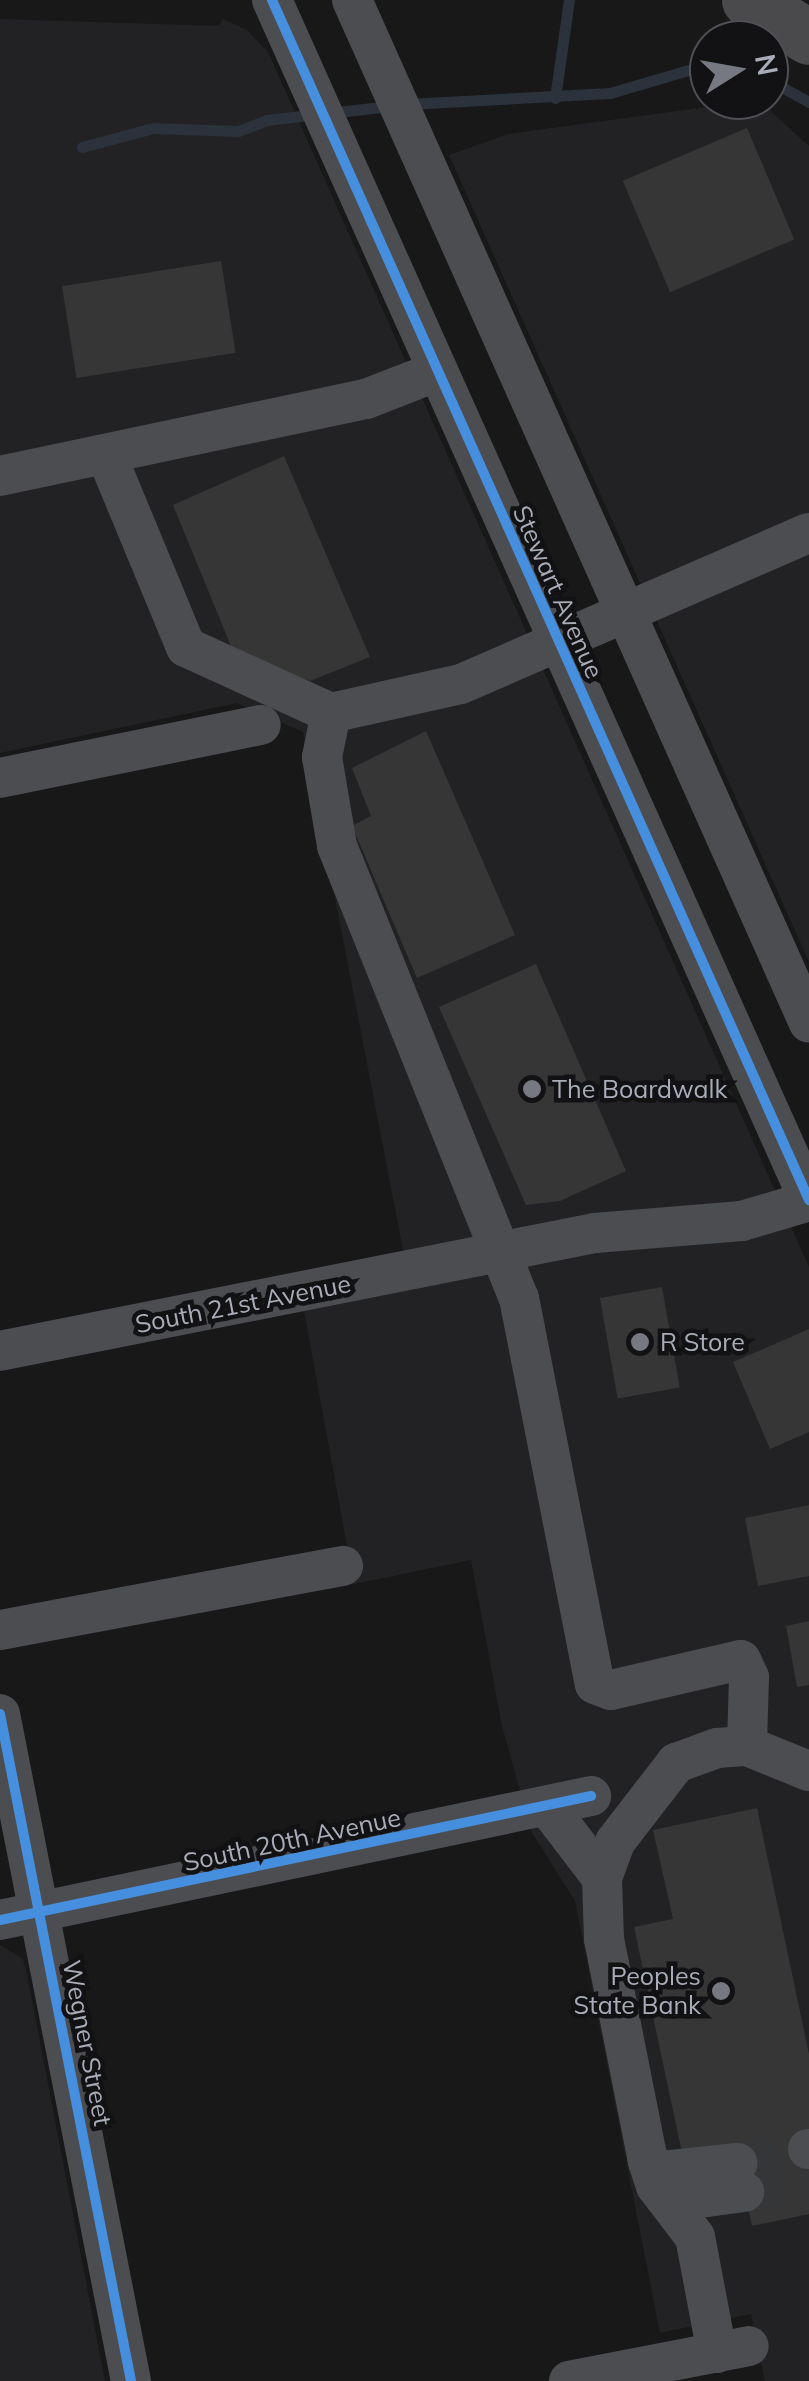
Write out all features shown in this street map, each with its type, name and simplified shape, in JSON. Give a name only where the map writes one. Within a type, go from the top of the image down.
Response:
[{"type":"highway","points":[[749,0],[809,37]]},
{"type":"street","name":"Stewart Avenue","points":[[272,0],[809,1201]]},
{"type":"street","name":"Stewart Avenue","points":[[352,0],[809,1024]]},
{"type":"street","points":[[2,463],[106,454],[366,400],[438,371]]},
{"type":"street","points":[[106,454],[186,647],[330,714],[462,684],[809,533]]},
{"type":"street","points":[[330,714],[322,757],[337,846],[533,1357],[596,1684],[611,1690],[741,1660],[749,1678],[747,1746]]},
{"type":"street","points":[[0,778],[261,725]]},
{"type":"street","name":"South 21st Avenue","points":[[0,1351],[627,1227],[742,1222],[809,1201]]},
{"type":"street","points":[[0,1630],[343,1566]]},
{"type":"street","name":"Wegner Street","points":[[0,1714],[132,2381]]},
{"type":"street","points":[[569,2381],[733,2349],[696,2238],[666,2195],[604,1939],[602,1878],[615,1842],[676,1763],[718,1748],[747,1746],[809,1771]]},
{"type":"street","name":"South 20th Avenue","points":[[0,1920],[591,1796]]},
{"type":"street","points":[[547,1806],[602,1878]]},
{"type":"street","points":[[666,2195],[743,2185],[666,2195]]},
{"type":"shaded area","points":[[0,19],[219,26],[223,19],[247,30],[268,52],[809,1267],[809,2381],[765,2381],[751,2314],[660,2333],[575,1901],[532,1833],[502,1726],[471,1560],[354,1584],[303,1305],[404,1255],[303,732],[237,703],[0,753]]},
{"type":"shaded area","points":[[689,109],[689,120],[780,120],[809,146],[809,962],[449,155],[508,134]]},
{"type":"shaded area","points":[[0,1945],[23,1959],[27,1974],[105,2381],[0,2381]]},
{"type":"building","points":[[747,128],[794,239],[670,292],[623,181]]},
{"type":"building","points":[[221,261],[236,353],[77,378],[62,286]]},
{"type":"building","points":[[284,456],[370,657],[310,681],[233,651],[173,505]]},
{"type":"building","points":[[426,731],[515,935],[417,978],[352,826],[371,816],[352,768]]},
{"type":"building","name":"The Boardwalk","points":[[536,964],[626,1171],[560,1201],[526,1205],[439,1007]]},
{"type":"building","name":"R Store","points":[[662,1287],[680,1387],[618,1398],[600,1298]]},
{"type":"building","points":[[809,1329],[809,1432],[770,1449],[733,1362]]},
{"type":"building","points":[[809,1505],[809,1576],[758,1586],[745,1518]]},
{"type":"building","points":[[809,1621],[809,1685],[797,1687],[786,1626]]},
{"type":"building","name":"Peoples State Bank","points":[[757,1808],[809,2054],[809,2214],[752,2226],[736,2153],[702,2160],[681,2148],[634,1927],[673,1919],[653,1830]]},
{"type":"waterway","points":[[555,98],[569,0]]},
{"type":"waterway","points":[[408,104],[610,93],[689,70]]},
{"type":"waterway","points":[[789,91],[809,102]]},
{"type":"waterway","points":[[82,147],[153,128],[238,131],[266,120],[390,106]]},
{"type":"tunnel","points":[[738,2163],[808,2149]]},
{"type":"tunnel","points":[[744,2192],[809,2180]]},
{"type":"cycle path","points":[[272,0],[809,1200]]},
{"type":"cycle path","points":[[0,1714],[131,2381]]},
{"type":"cycle path","points":[[0,1920],[591,1796]]},
{"type":"place","name":"The Boardwalk","points":[[532,1089]]},
{"type":"place","name":"R Store","points":[[640,1342]]},
{"type":"place","name":"Peoples State Bank","points":[[721,1991]]}]
